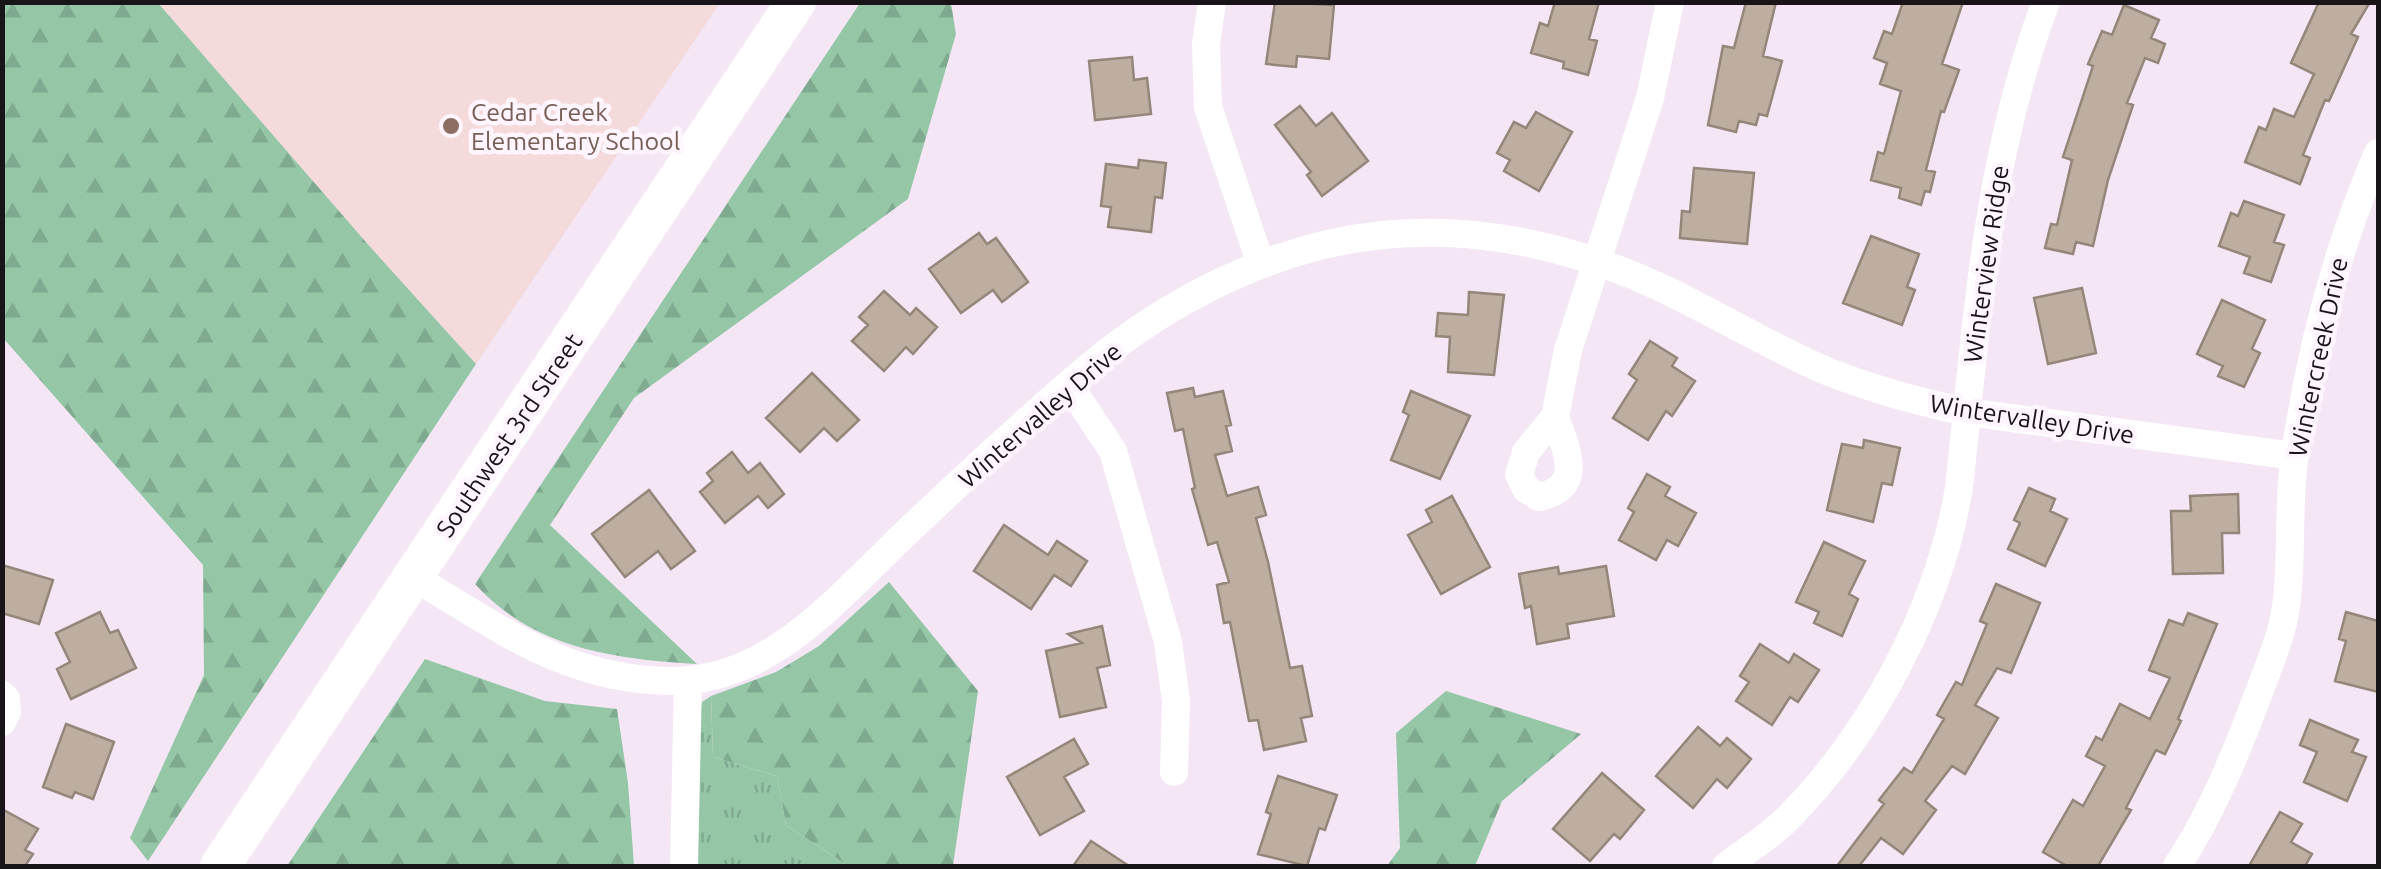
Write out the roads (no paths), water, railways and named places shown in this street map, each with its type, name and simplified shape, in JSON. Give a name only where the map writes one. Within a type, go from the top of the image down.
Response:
[{"type":"main road","name":"Southwest 3rd Street","points":[[220,866],[796,2]]},
{"type":"street","points":[[1212,2],[1206,44],[1208,107],[1261,265]]},
{"type":"street","points":[[1555,417],[1568,350],[1650,98],[1670,2]]},
{"type":"street","name":"Winterview Ridge","points":[[1726,866],[1784,822],[1821,782],[1906,651],[1925,609],[1952,529],[1989,212],[2011,110],[2046,2]]},
{"type":"street","name":"Wintercreek Drive","points":[[2177,866],[2240,744],[2286,610],[2294,456],[2330,285],[2354,207],[2378,153]]},
{"type":"street","name":"Wintervalley Drive","points":[[414,578],[535,650],[575,667],[625,677],[688,680],[756,660],[810,626],[905,534],[1114,349],[1197,294],[1261,265],[1300,251],[1380,235],[1449,232],[1516,239],[1597,262],[1663,288],[1842,377],[1920,403],[2294,456]]},
{"type":"street","points":[[1070,385],[1112,451],[1168,642],[1176,701],[1174,772]]},
{"type":"street","points":[[684,866],[688,680]]},
{"type":"street","points":[[2,695],[7,712],[2,722]]},
{"type":"place","name":"Cedar Creek Elementary School","points":[[451,126]]}]
